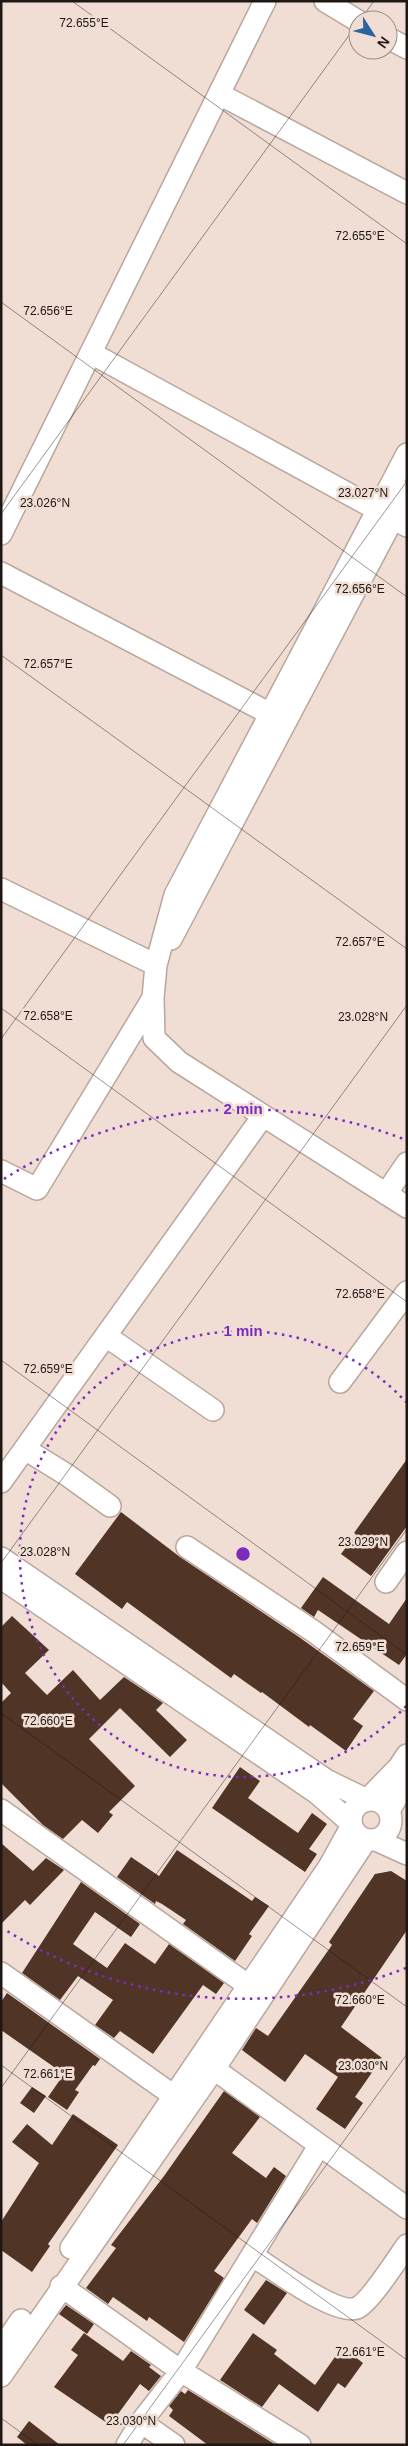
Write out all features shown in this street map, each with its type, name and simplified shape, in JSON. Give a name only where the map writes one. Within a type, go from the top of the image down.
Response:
[{"type":"street","points":[[1,534],[265,1]]},
{"type":"street","points":[[324,1],[348,14]]},
{"type":"street","points":[[219,94],[407,193]]},
{"type":"street","points":[[91,353],[392,519]]},
{"type":"street","points":[[392,519],[407,454]]},
{"type":"street","points":[[407,492],[278,718],[183,899],[156,965],[153,998],[154,1038],[179,1062],[407,1207]]},
{"type":"street","points":[[1,573],[278,718]]},
{"type":"street","points":[[1,889],[156,965]]},
{"type":"street","points":[[1,1171],[37,1189],[153,998]]},
{"type":"street","points":[[1,1482],[263,1116]]},
{"type":"street","points":[[386,1194],[407,1163]]},
{"type":"street","points":[[340,1382],[407,1292]]},
{"type":"street","points":[[106,1336],[213,1410]]},
{"type":"street","points":[[25,1449],[67,1475],[110,1506]]},
{"type":"street","points":[[187,1547],[313,1631],[407,1700]]},
{"type":"street","points":[[386,1582],[407,1552]]},
{"type":"street","points":[[1,1558],[326,1780],[367,1800],[381,1802],[407,1836]]},
{"type":"street","points":[[1,1578],[317,1794],[361,1832],[407,1854]]},
{"type":"street","points":[[1,2376],[61,2286],[214,2069],[361,1832],[354,1807],[367,1800],[399,1767],[407,1755]]},
{"type":"street","points":[[361,1832],[386,1834],[390,1816],[407,1779]]},
{"type":"street","points":[[1,1810],[249,1986]]},
{"type":"street","points":[[1,2349],[329,1867],[361,1832]]},
{"type":"street","points":[[1,1973],[174,2096]]},
{"type":"street","points":[[214,2069],[318,2146],[407,2208]]},
{"type":"street","points":[[127,2445],[141,2422],[181,2371],[253,2256],[318,2146]]},
{"type":"street","points":[[253,2256],[329,2303],[348,2309],[358,2308],[372,2293],[407,2245]]},
{"type":"street","points":[[61,2286],[181,2371],[300,2445]]},
{"type":"street","points":[[141,2422],[174,2445]]},
{"type":"building","points":[[407,1459],[407,1526],[371,1576],[341,1554]]},
{"type":"building","points":[[121,1512],[180,1557],[299,1637],[374,1691],[353,1719],[363,1726],[346,1751],[234,1674],[231,1678],[127,1602],[122,1609],[75,1574]]},
{"type":"building","points":[[323,1577],[389,1624],[407,1598],[407,1654],[399,1665],[318,1610],[314,1617],[301,1608]]},
{"type":"building","points":[[12,1616],[49,1650],[25,1673],[47,1695],[73,1670],[100,1700],[124,1677],[163,1703],[156,1710],[187,1740],[170,1757],[120,1708],[89,1739],[135,1786],[109,1812],[113,1815],[98,1833],[82,1820],[63,1839],[43,1825],[1,1783],[1,1703],[11,1693],[1,1682],[1,1627]]},
{"type":"building","points":[[240,1767],[260,1781],[248,1798],[298,1833],[312,1813],[327,1824],[309,1849],[317,1854],[305,1872],[212,1808]]},
{"type":"building","points":[[1,1843],[33,1871],[46,1858],[64,1870],[30,1905],[25,1900],[1,1924]]},
{"type":"building","points":[[177,1850],[252,1901],[255,1897],[269,1906],[249,1934],[252,1936],[235,1961],[183,1924],[186,1920],[162,1904],[156,1901],[155,1904],[117,1877],[131,1857],[159,1876]]},
{"type":"building","points":[[391,1871],[407,1881],[407,1930],[341,2027],[382,2058],[355,2097],[363,2103],[345,2129],[316,2109],[338,2077],[305,2054],[285,2082],[242,2050],[256,2028],[268,2036],[332,1945],[329,1942],[375,1874]]},
{"type":"building","points":[[81,1882],[140,1924],[131,1937],[95,1912],[73,1944],[107,1968],[125,1943],[155,1964],[169,1944],[224,1983],[216,1994],[203,1985],[153,2054],[120,2031],[114,2038],[95,2025],[113,2000],[78,1976],[60,2000],[22,1973]]},
{"type":"building","points":[[7,1993],[100,2059],[95,2066],[93,2065],[75,2090],[79,2092],[67,2110],[48,2097],[64,2074],[1,2030],[1,2002]]},
{"type":"building","points":[[32,2087],[46,2096],[34,2113],[20,2103]]},
{"type":"building","points":[[224,2091],[260,2117],[232,2153],[266,2178],[274,2167],[286,2176],[257,2223],[252,2219],[214,2271],[224,2278],[184,2342],[149,2317],[147,2321],[113,2297],[108,2304],[86,2288],[116,2248],[111,2245],[164,2176]]},
{"type":"building","points":[[73,2114],[118,2145],[48,2244],[50,2246],[32,2272],[1,2250],[1,2222],[39,2163],[12,2142],[27,2124],[52,2145]]},
{"type":"building","points":[[266,2280],[287,2293],[264,2325],[244,2310]]},
{"type":"building","points":[[66,2305],[94,2324],[87,2334],[59,2314]]},
{"type":"building","points":[[84,2333],[123,2361],[131,2351],[151,2365],[149,2367],[161,2376],[149,2391],[140,2384],[110,2425],[54,2387],[78,2355],[71,2350]]},
{"type":"building","points":[[253,2333],[277,2350],[274,2354],[315,2385],[342,2347],[363,2363],[345,2388],[338,2383],[318,2412],[279,2384],[262,2407],[220,2380]]},
{"type":"building","points":[[188,2390],[276,2445],[208,2445],[169,2416],[173,2410],[169,2406],[181,2391],[185,2394]]},
{"type":"building","points":[[29,2421],[60,2445],[27,2445],[17,2437]]}]
